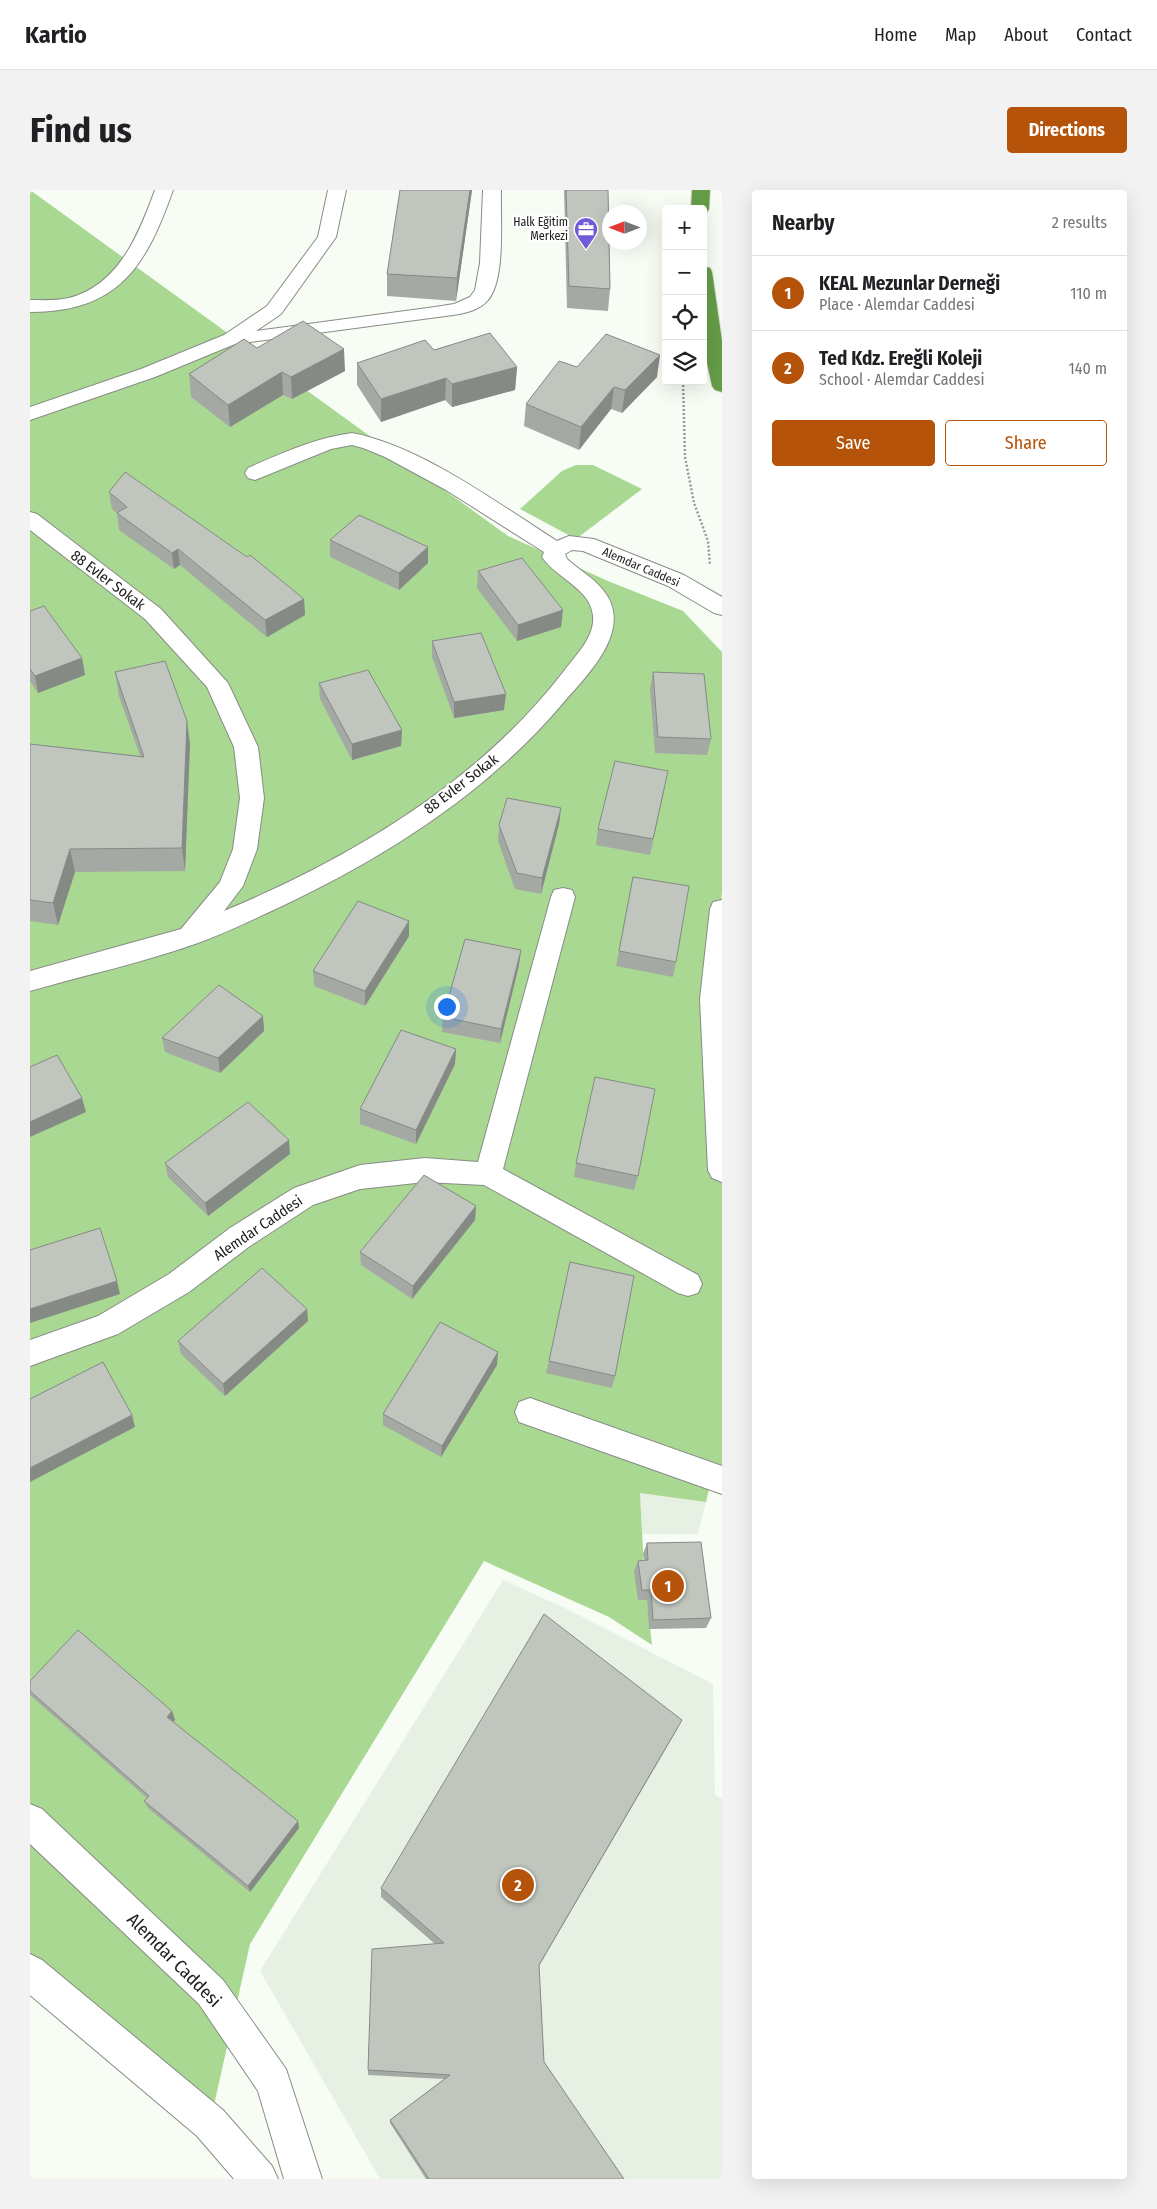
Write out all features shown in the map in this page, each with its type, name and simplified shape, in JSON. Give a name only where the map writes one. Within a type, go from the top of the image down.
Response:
[{"type":"highway","points":[[700,205],[701,190]]},
{"type":"highway","points":[[706,295],[710,330],[722,386]]},
{"type":"street","points":[[30,306],[60,306],[80,301],[108,286],[130,264],[155,217],[164,190]]},
{"type":"street","points":[[30,414],[148,373],[231,339],[274,310],[327,237],[337,190]]},
{"type":"street","points":[[231,339],[434,313],[467,306],[483,296],[488,279],[492,190]]},
{"type":"street","points":[[255,473],[316,446],[354,439],[390,450],[556,550]]},
{"type":"street","name":"88 Evler Sokak","points":[[30,519],[153,614],[217,683],[246,747],[252,798],[245,849],[231,886],[188,936]]},
{"type":"street","name":"Alemdar Caddesi","points":[[556,550],[569,543],[586,544],[690,588],[720,606]]},
{"type":"street","name":"88 Evler Sokak","points":[[30,981],[188,936],[287,893],[378,845],[482,771],[546,712],[601,634],[605,616],[601,600],[557,562],[553,557],[556,550]]},
{"type":"street","points":[[488,1174],[563,897]]},
{"type":"street","points":[[722,909],[713,999],[722,1170]]},
{"type":"street","name":"Alemdar Caddesi","points":[[30,1353],[108,1325],[179,1283],[240,1237],[304,1196],[360,1178],[425,1170],[488,1174],[568,1220],[688,1284]]},
{"type":"street","points":[[530,1412],[722,1480]]},
{"type":"street","name":"Alemdar Caddesi","points":[[30,1821],[212,1992],[273,2082],[303,2179]]},
{"type":"street","points":[[30,1972],[210,2123],[259,2179]]},
{"type":"path","points":[[683,385],[685,457],[694,503],[708,541],[720,606]]},
{"type":"shaded area","points":[[640,1492],[706,1502],[698,1534],[642,1534]]},
{"type":"shaded area","points":[[503,1580],[567,1609],[713,1684],[715,1795],[722,1799],[722,2179],[380,2179],[260,1971]]},
{"type":"green space","points":[[30,190],[508,536],[608,581],[683,611],[722,652],[722,892],[713,999],[722,1129],[722,1480],[710,1485],[706,1502],[640,1493],[644,1570],[638,1599],[647,1600],[652,1645],[609,1617],[484,1561],[250,1944],[210,2123],[30,1980]]},
{"type":"green space","points":[[576,465],[593,465],[642,489],[576,539],[520,509],[562,471]]},
{"type":"building","points":[[400,190],[470,190],[457,278],[387,274]]},
{"type":"building","name":"Halk Eğitim Merkezi","points":[[566,190],[608,190],[608,205],[602,205],[602,250],[609,250],[610,289],[569,286]]},
{"type":"building","points":[[303,321],[344,349],[291,377],[282,372],[228,405],[189,374],[244,339],[257,348]]},
{"type":"building","points":[[490,333],[517,367],[452,384],[446,378],[381,399],[357,363],[425,340],[434,350]]},
{"type":"building","points":[[606,334],[660,355],[625,390],[614,387],[581,427],[526,404],[559,361],[577,367]]},
{"type":"building","points":[[125,472],[247,557],[250,555],[304,599],[265,620],[178,549],[172,553],[117,513],[127,507],[109,492]]},
{"type":"building","points":[[359,515],[428,547],[399,573],[330,540]]},
{"type":"building","points":[[522,558],[563,610],[518,625],[478,571]]},
{"type":"building","points":[[44,606],[82,658],[35,676],[30,669],[30,611]]},
{"type":"building","points":[[481,633],[506,694],[454,702],[432,641]]},
{"type":"building","points":[[165,661],[187,721],[182,848],[70,849],[53,903],[30,900],[30,744],[144,757],[115,672]]},
{"type":"building","points":[[368,670],[402,730],[352,744],[319,683]]},
{"type":"building","points":[[653,672],[704,674],[711,739],[658,737]]},
{"type":"building","points":[[615,761],[668,771],[653,839],[598,829]]},
{"type":"building","points":[[507,798],[561,808],[542,878],[517,873],[499,825]]},
{"type":"building","points":[[633,877],[689,886],[676,962],[619,951]]},
{"type":"building","points":[[358,901],[409,921],[365,991],[313,971]]},
{"type":"building","points":[[465,939],[521,950],[501,1029],[443,1017]]},
{"type":"building","points":[[219,985],[263,1016],[218,1058],[162,1038]]},
{"type":"building","points":[[401,1030],[456,1049],[416,1130],[360,1109]]},
{"type":"building","points":[[57,1055],[82,1098],[30,1122],[30,1067]]},
{"type":"building","points":[[595,1077],[655,1089],[638,1176],[576,1163]]},
{"type":"building","points":[[248,1102],[289,1140],[205,1203],[165,1163]]},
{"type":"building","points":[[424,1175],[476,1206],[413,1286],[360,1252]]},
{"type":"building","points":[[100,1228],[117,1281],[30,1309],[30,1250]]},
{"type":"building","points":[[570,1262],[634,1276],[615,1376],[549,1361]]},
{"type":"building","points":[[262,1268],[307,1309],[223,1384],[178,1341]]},
{"type":"building","points":[[440,1322],[498,1352],[442,1446],[383,1414]]},
{"type":"building","points":[[103,1362],[132,1415],[30,1468],[30,1399]]},
{"type":"building","points":[[701,1542],[711,1618],[653,1620],[651,1590],[642,1590],[638,1561],[648,1560],[647,1543]]},
{"type":"building","points":[[544,1614],[682,1720],[539,1965],[544,2062],[624,2179],[429,2179],[390,2120],[450,2075],[368,2070],[372,1949],[444,1943],[381,1888]]},
{"type":"building","points":[[78,1630],[172,1711],[167,1717],[298,1821],[248,1886],[144,1801],[149,1796],[30,1691],[30,1681]]},
{"type":"place","name":"Halk Eğitim Merkezi","points":[[586,250]]},
{"type":"place","name":"KEAL Mezunlar Derneği","points":[[668,1586]]},
{"type":"place","name":"Ted Kdz. Ereğli Koleji","points":[[518,1885]]}]
